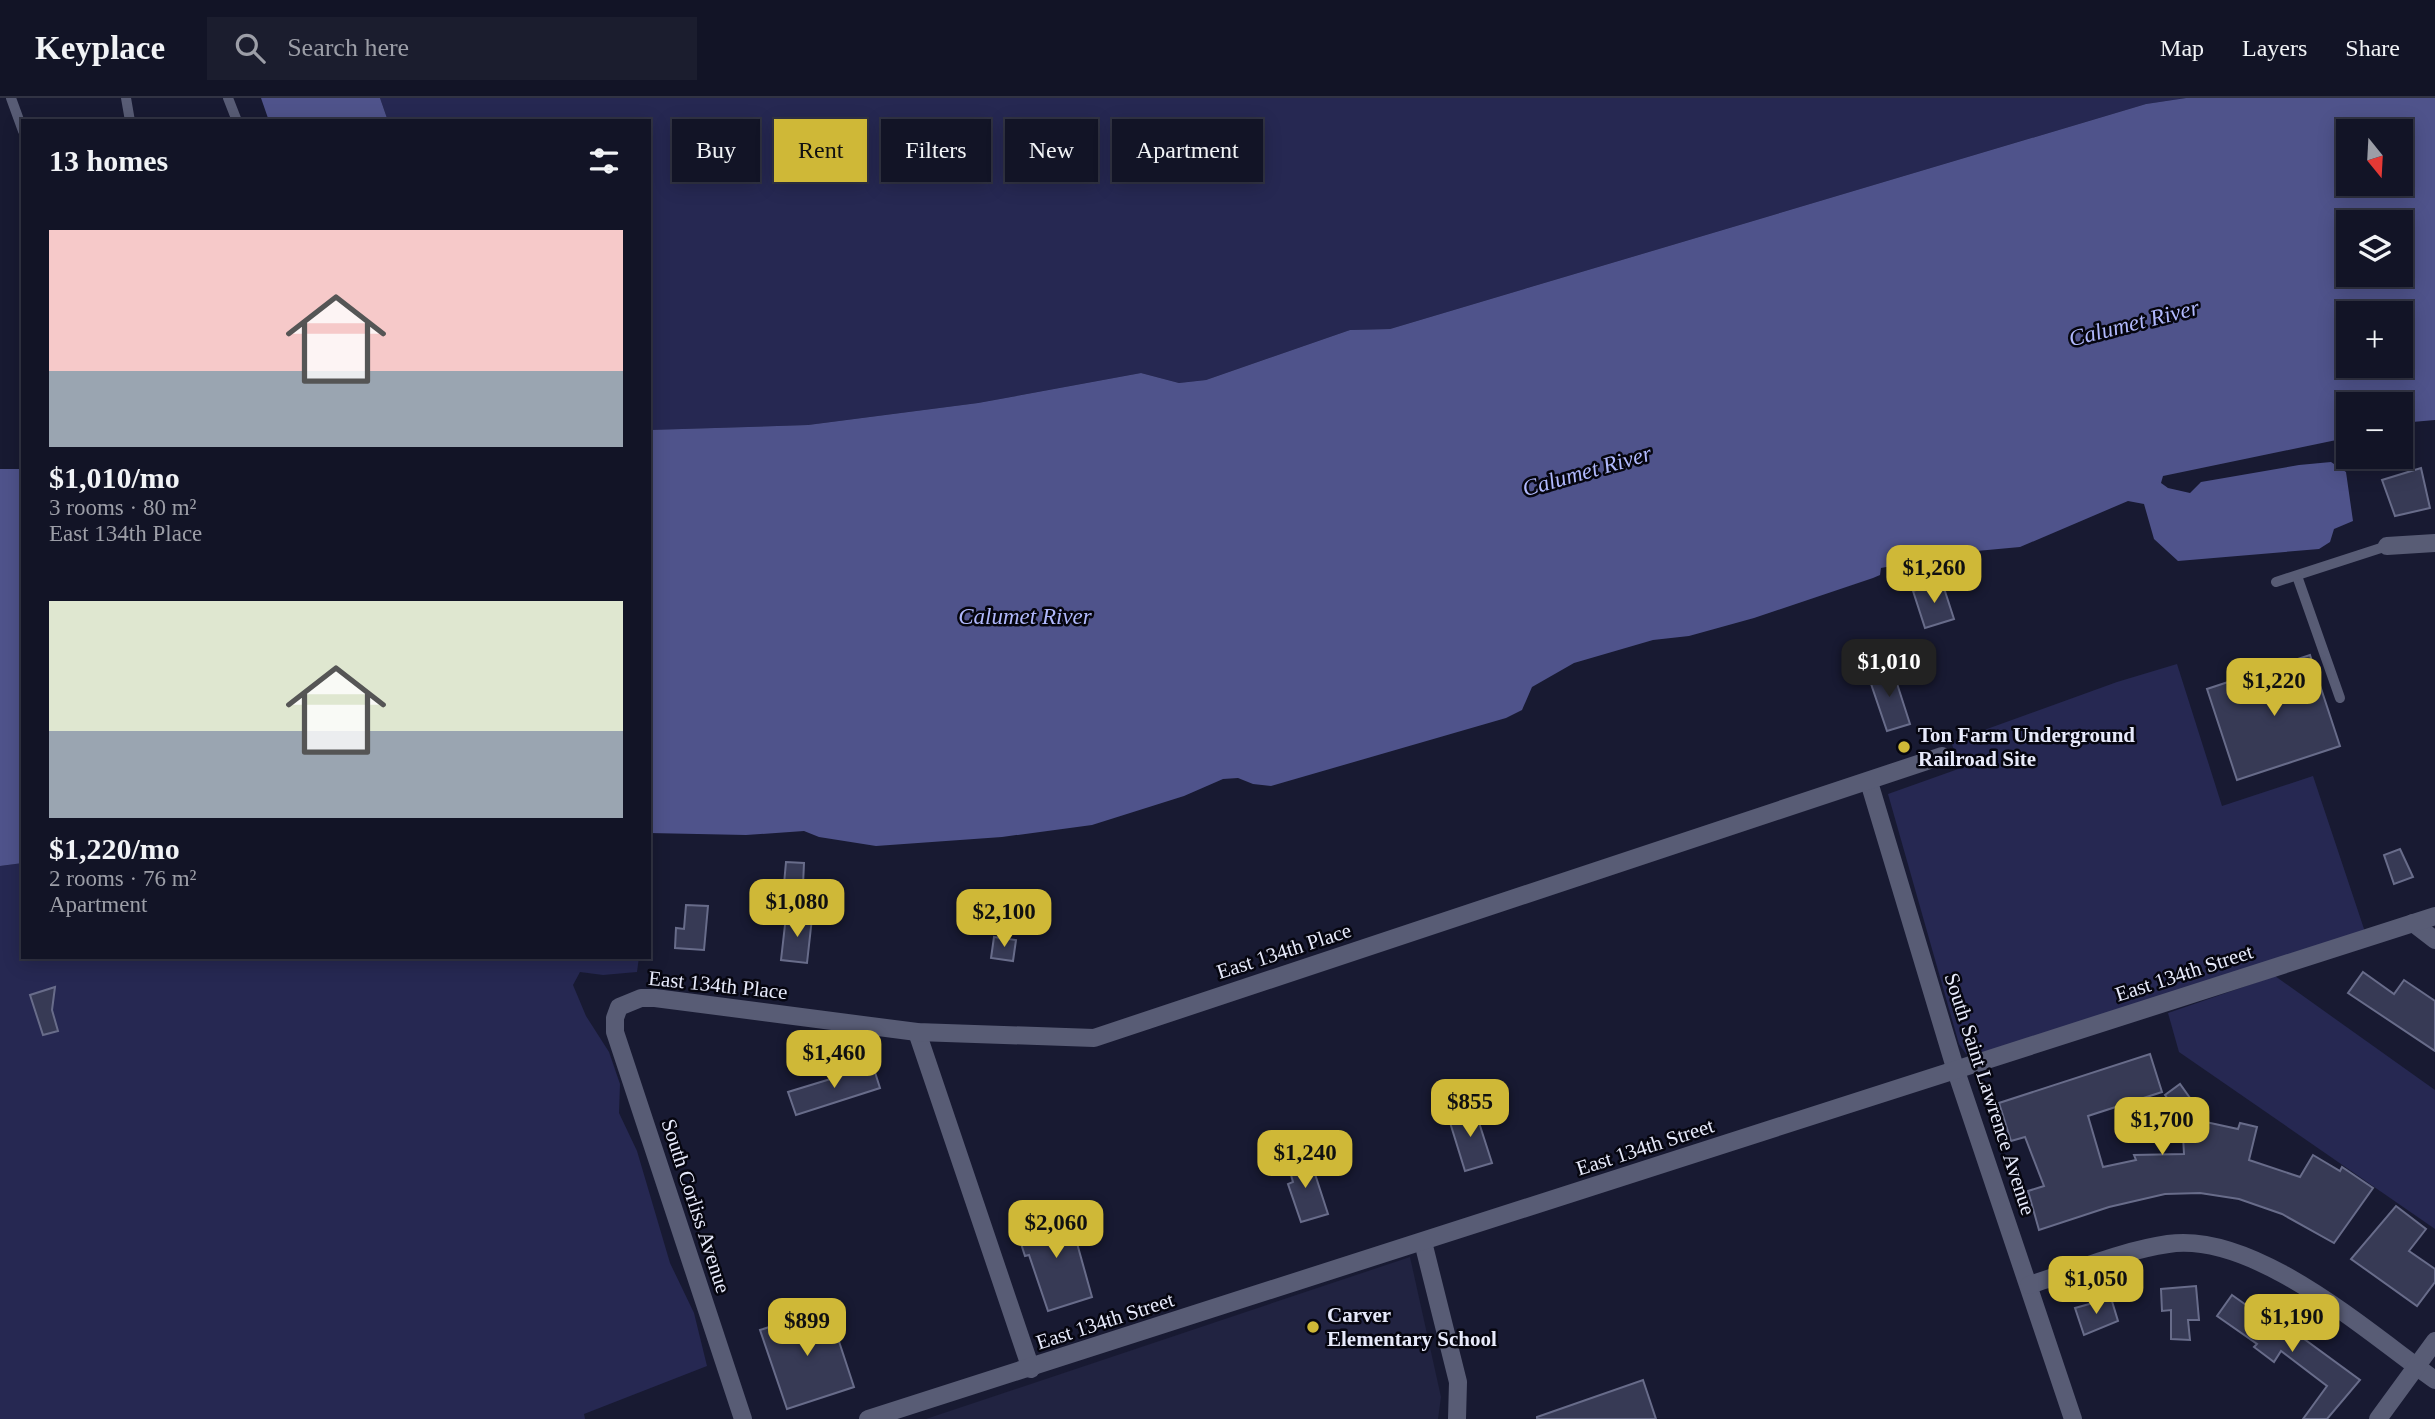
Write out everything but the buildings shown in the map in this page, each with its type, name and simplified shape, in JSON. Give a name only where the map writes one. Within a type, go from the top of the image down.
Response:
[{"type":"street","points":[[2387,546],[2435,543]]},
{"type":"street","name":"East 134th Place","points":[[620,1007],[641,998],[655,998],[917,1032],[1094,1038],[1942,756]]},
{"type":"street","name":"South Saint Lawrence Avenue","points":[[1869,782],[1956,1071],[2073,1419]]},
{"type":"street","name":"East 134th Street","points":[[867,1419],[2435,916]]},
{"type":"street","points":[[2413,923],[2435,940]]},
{"type":"street","name":"South Corliss Avenue","points":[[620,1007],[615,1018],[615,1032],[743,1419]]},
{"type":"street","points":[[917,1032],[1031,1368]]},
{"type":"street","points":[[1423,1242],[1458,1382],[1458,1419]]},
{"type":"street","points":[[2029,1285],[2171,1243],[2233,1251],[2282,1271],[2435,1380]]},
{"type":"street","points":[[2378,1419],[2435,1341]]},
{"type":"lane","points":[[11,98],[21,126]]},
{"type":"lane","points":[[127,98],[130,119]]},
{"type":"lane","points":[[228,98],[236,119]]},
{"type":"lane","points":[[2276,582],[2387,546]]},
{"type":"lane","points":[[2297,576],[2340,698]]},
{"type":"shaded area","points":[[380,98],[2186,98],[2146,104],[1390,329],[1350,330],[1206,380],[1179,383],[1141,373],[978,403],[808,425],[651,430],[651,119],[387,119]]},
{"type":"shaded area","points":[[2177,664],[2222,806],[2313,776],[2365,932],[1978,1057],[1966,1054],[1959,1044],[1888,794],[1961,768],[1951,742],[2117,682]]},
{"type":"shaded area","points":[[21,863],[21,959],[639,959],[637,972],[603,975],[580,972],[573,985],[586,1016],[609,1052],[620,1084],[619,1113],[637,1151],[670,1263],[694,1313],[707,1366],[584,1414],[585,1419],[0,1419],[0,866]]},
{"type":"shaded area","points":[[2275,976],[2435,1090],[2435,1229],[2179,1052],[2168,1013]]},
{"type":"shaded area","name":"Carver Elementary School","points":[[1410,1257],[1441,1397],[1438,1419],[926,1419]]},
{"type":"water","points":[[261,98],[380,98],[387,119],[268,119]]},
{"type":"water","name":"Calumet River","points":[[2186,98],[2435,98],[2435,420],[2413,422],[2413,392],[2336,392],[2336,440],[2163,476],[2161,483],[2168,488],[2190,493],[2201,482],[2331,462],[2336,465],[2336,469],[2346,472],[2353,521],[2334,529],[2330,542],[2319,549],[2178,561],[2154,539],[2144,504],[2128,501],[2020,547],[1955,553],[1907,569],[1902,564],[1881,568],[1880,575],[1873,578],[1754,618],[1689,636],[1653,640],[1574,663],[1532,687],[1522,710],[1506,718],[1271,786],[1253,784],[1238,778],[1223,779],[1184,796],[1092,825],[1002,837],[876,846],[819,837],[804,831],[746,835],[651,833],[651,430],[808,425],[978,403],[1141,373],[1179,383],[1206,380],[1350,330],[1390,329],[2146,104]]},
{"type":"water","points":[[0,469],[21,469],[21,863],[0,866]]},
{"type":"place","name":"Ton Farm Underground Railroad Site","points":[[1904,747]]},
{"type":"place","name":"Carver Elementary School","points":[[1313,1327]]}]
